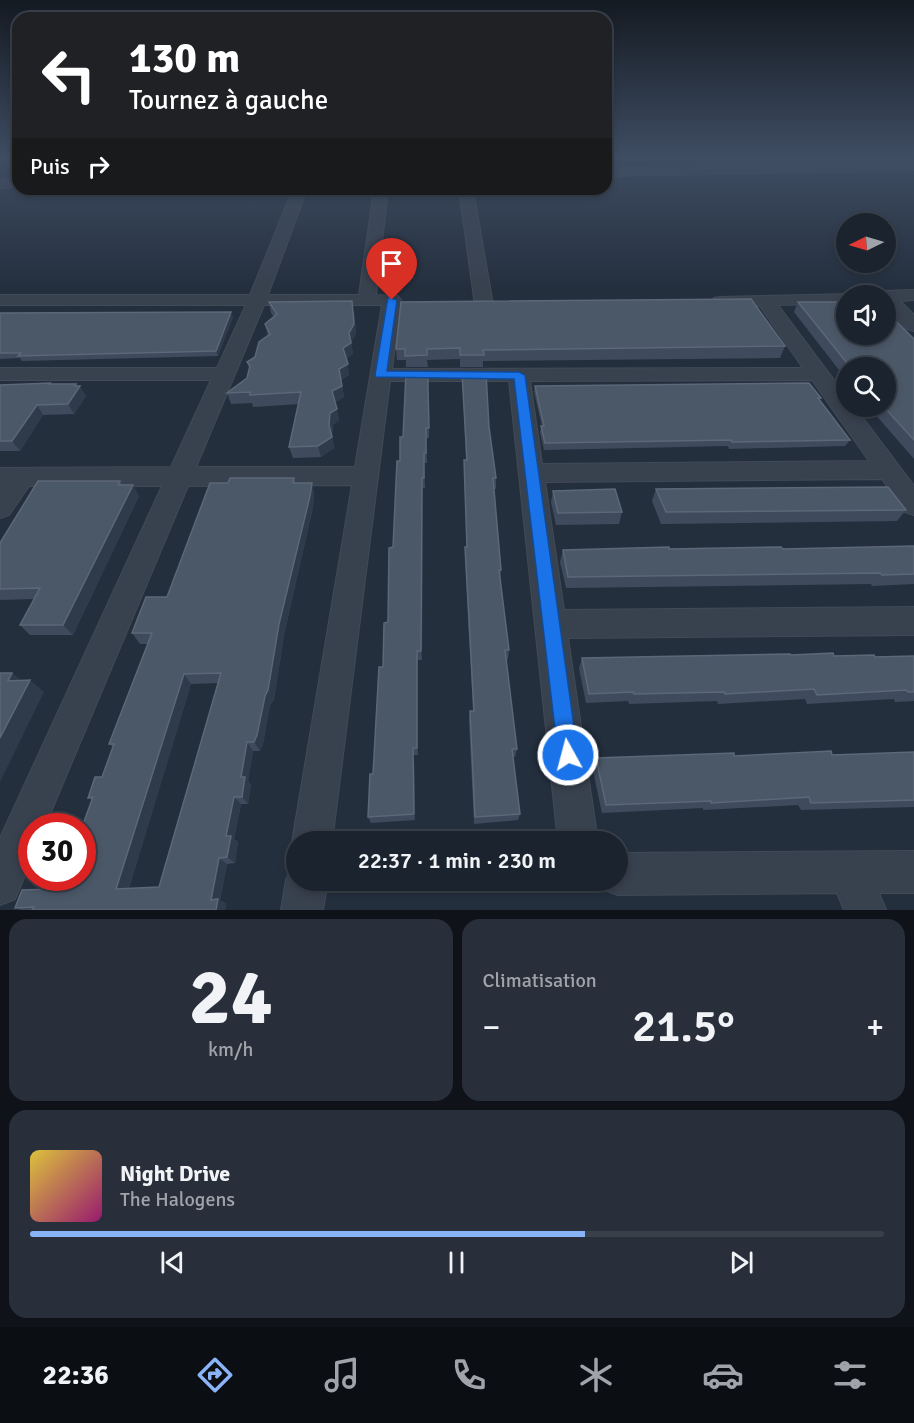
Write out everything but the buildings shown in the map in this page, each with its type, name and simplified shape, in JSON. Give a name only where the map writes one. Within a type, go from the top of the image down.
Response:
[{"type":"street","points":[[0,884],[257,300],[295,201]]},
{"type":"street","points":[[314,831],[391,303],[382,201]]},
{"type":"street","points":[[461,305],[490,304],[469,201]]},
{"type":"street","points":[[896,296],[914,295]]},
{"type":"street","points":[[708,302],[836,298]]},
{"type":"street","points":[[0,300],[257,300],[391,303]]},
{"type":"street","points":[[766,302],[914,505]]},
{"type":"street","points":[[896,307],[914,325]]},
{"type":"street","points":[[0,374],[224,374]]},
{"type":"street","points":[[380,375],[818,374]]},
{"type":"street","points":[[519,375],[553,624],[577,831]]},
{"type":"street","points":[[532,473],[888,470]]},
{"type":"street","points":[[0,508],[11,477],[366,476]]},
{"type":"street","points":[[553,624],[914,621]]},
{"type":"street","points":[[628,875],[857,892],[914,872]]},
{"type":"street","points":[[302,910],[305,891]]},
{"type":"route","points":[[392,300],[380,375],[519,375],[553,624],[568,755]]}]
